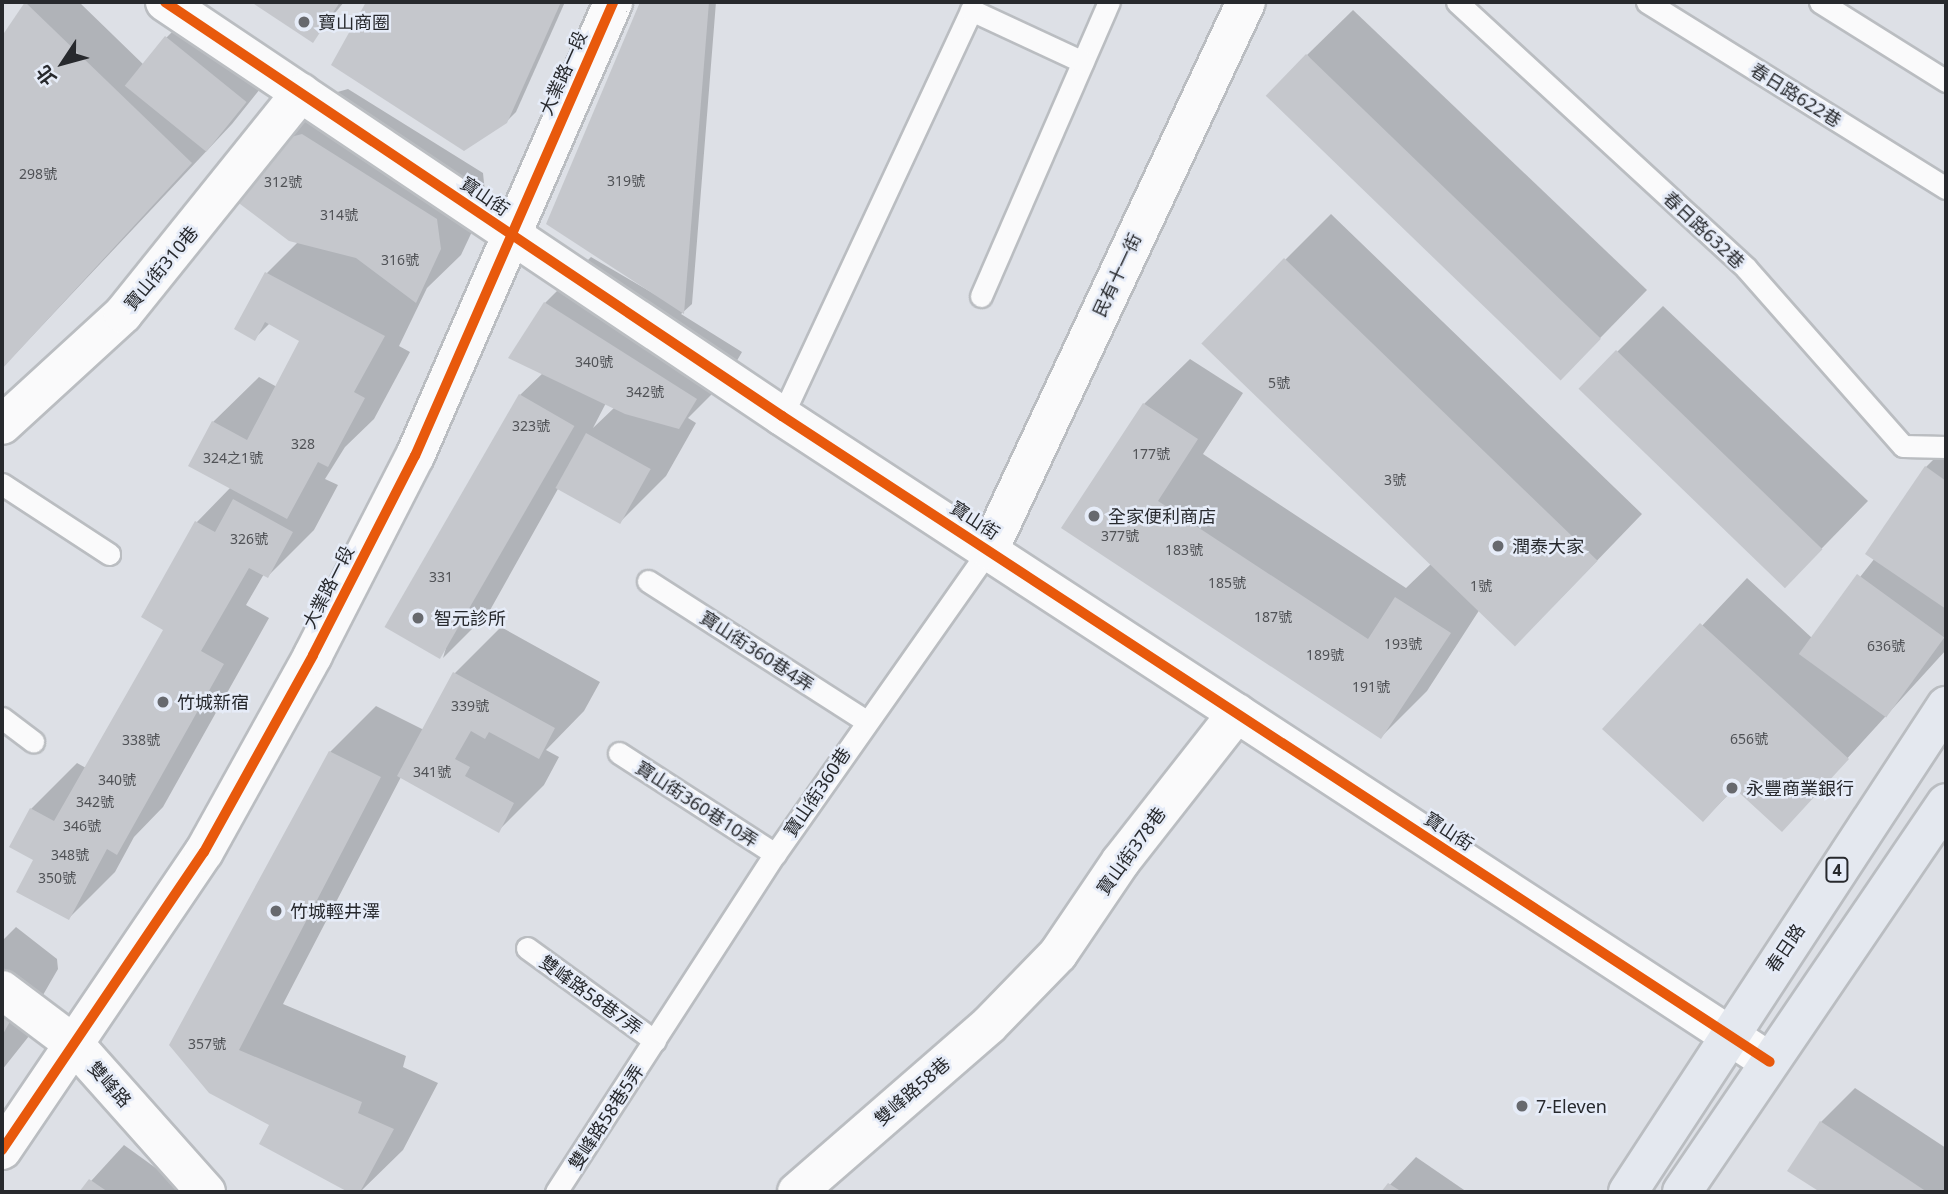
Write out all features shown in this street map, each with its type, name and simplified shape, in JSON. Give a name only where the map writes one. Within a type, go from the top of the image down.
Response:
[{"type":"main road","name":"春日路","points":[[1628,1192],[1727,1035],[1946,706]]},
{"type":"main road","points":[[1682,1192],[1946,803]]},
{"type":"street","name":"寶山街","points":[[165,2],[782,416],[1770,1062]]},
{"type":"street","name":"大業路一段","points":[[2,1150],[204,852],[313,654],[415,457],[613,2]]},
{"type":"street","name":"民有十一街","points":[[989,550],[1246,2]]},
{"type":"street","name":"寶山街310巷","points":[[2,425],[123,314],[301,93]]},
{"type":"street","name":"寶山街378巷","points":[[1025,989],[1058,954],[1121,861],[1237,713]]},
{"type":"street","name":"雙峰路58巷","points":[[797,1192],[989,1025],[1025,989]]},
{"type":"street","name":"雙峰路","points":[[2,990],[75,1045],[206,1192]]},
{"type":"lane","points":[[981,296],[1110,2]]},
{"type":"lane","name":"春日路632巷","points":[[1457,2],[1746,268],[1903,446],[1946,447]]},
{"type":"lane","name":"春日路622巷","points":[[1647,2],[1946,188]]},
{"type":"lane","points":[[1820,2],[1946,81]]},
{"type":"lane","points":[[782,416],[971,10],[1083,62]]},
{"type":"lane","points":[[2,484],[109,554]]},
{"type":"lane","name":"寶山街360巷","points":[[655,1041],[775,854],[866,721],[989,550]]},
{"type":"lane","name":"寶山街360巷4弄","points":[[648,581],[866,721]]},
{"type":"lane","points":[[2,718],[33,740]]},
{"type":"lane","name":"寶山街360巷10弄","points":[[619,753],[775,854]]},
{"type":"lane","name":"雙峰路58巷7弄","points":[[527,948],[655,1041]]},
{"type":"lane","name":"雙峰路58巷5弄","points":[[556,1192],[655,1041]]},
{"type":"building","points":[[25,2],[192,163],[2,369],[2,36]]},
{"type":"building","name":"寶山商圈","points":[[251,2],[340,2],[313,43]]},
{"type":"building","points":[[366,2],[561,2],[507,123],[464,151],[331,65]]},
{"type":"building","points":[[640,2],[709,2],[684,314],[546,224]]},
{"type":"building","points":[[165,36],[247,102],[206,152],[125,86]]},
{"type":"building","points":[[1306,54],[1601,339],[1561,381],[1266,96]]},
{"type":"building","points":[[302,134],[437,219],[441,249],[416,303],[356,258],[289,241],[232,198],[272,142]]},
{"type":"building","points":[[1284,258],[1598,561],[1515,646],[1201,344]]},
{"type":"building","points":[[265,272],[385,336],[354,392],[365,398],[328,467],[318,462],[287,519],[188,466],[212,421],[247,440],[299,341],[265,322],[255,341],[234,329]]},
{"type":"building","points":[[544,302],[697,399],[679,429],[625,414],[508,358]]},
{"type":"building","points":[[1616,350],[1822,549],[1785,588],[1578,389]]},
{"type":"building","points":[[519,394],[574,426],[440,659],[384,627]]},
{"type":"building","points":[[1143,403],[1198,439],[1158,501],[1368,639],[1395,597],[1451,633],[1381,739],[1061,528]]},
{"type":"building","points":[[586,433],[651,469],[620,524],[555,488]]},
{"type":"building","points":[[1925,466],[1946,481],[1946,609],[1865,554]]},
{"type":"building","name":"竹城新宿","points":[[233,499],[293,532],[268,578],[249,568],[201,651],[224,664],[117,855],[107,849],[69,920],[16,892],[33,860],[9,847],[30,808],[54,821],[163,630],[141,617],[195,521],[215,532]]},
{"type":"building","points":[[1857,574],[1944,637],[1886,718],[1799,654]]},
{"type":"building","points":[[1700,623],[1849,759],[1782,832],[1734,788],[1703,822],[1602,729]]},
{"type":"building","points":[[453,672],[555,728],[539,759],[489,732],[485,739],[471,731],[455,759],[470,767],[465,776],[514,803],[499,833],[397,776]]},
{"type":"building","name":"竹城輕井澤","points":[[329,751],[381,777],[239,1050],[362,1102],[358,1113],[394,1129],[360,1192],[348,1192],[259,1144],[269,1125],[209,1093],[169,1045]]},
{"type":"building","points":[[2,998],[13,1016],[2,1036]]},
{"type":"building","points":[[1820,1121],[1927,1192],[1820,1192],[1787,1171]]},
{"type":"building","points":[[89,1179],[108,1192],[79,1192]]},
{"type":"building","points":[[1388,1183],[1402,1192],[1381,1192]]},
{"type":"cycle path","points":[[165,2],[782,416],[1770,1062]]},
{"type":"cycle path","points":[[2,1150],[204,852],[313,655],[415,456],[613,2]]},
{"type":"place","name":"寶山商圈","points":[[304,22]]},
{"type":"place","name":"全家便利商店","points":[[1094,516]]},
{"type":"place","name":"潤泰大家","points":[[1498,546]]},
{"type":"place","name":"智元診所","points":[[418,618]]},
{"type":"place","name":"竹城新宿","points":[[163,702]]},
{"type":"place","name":"永豐商業銀行","points":[[1732,788]]},
{"type":"place","name":"竹城輕井澤","points":[[276,911]]},
{"type":"place","name":"7-Eleven","points":[[1522,1106]]}]
